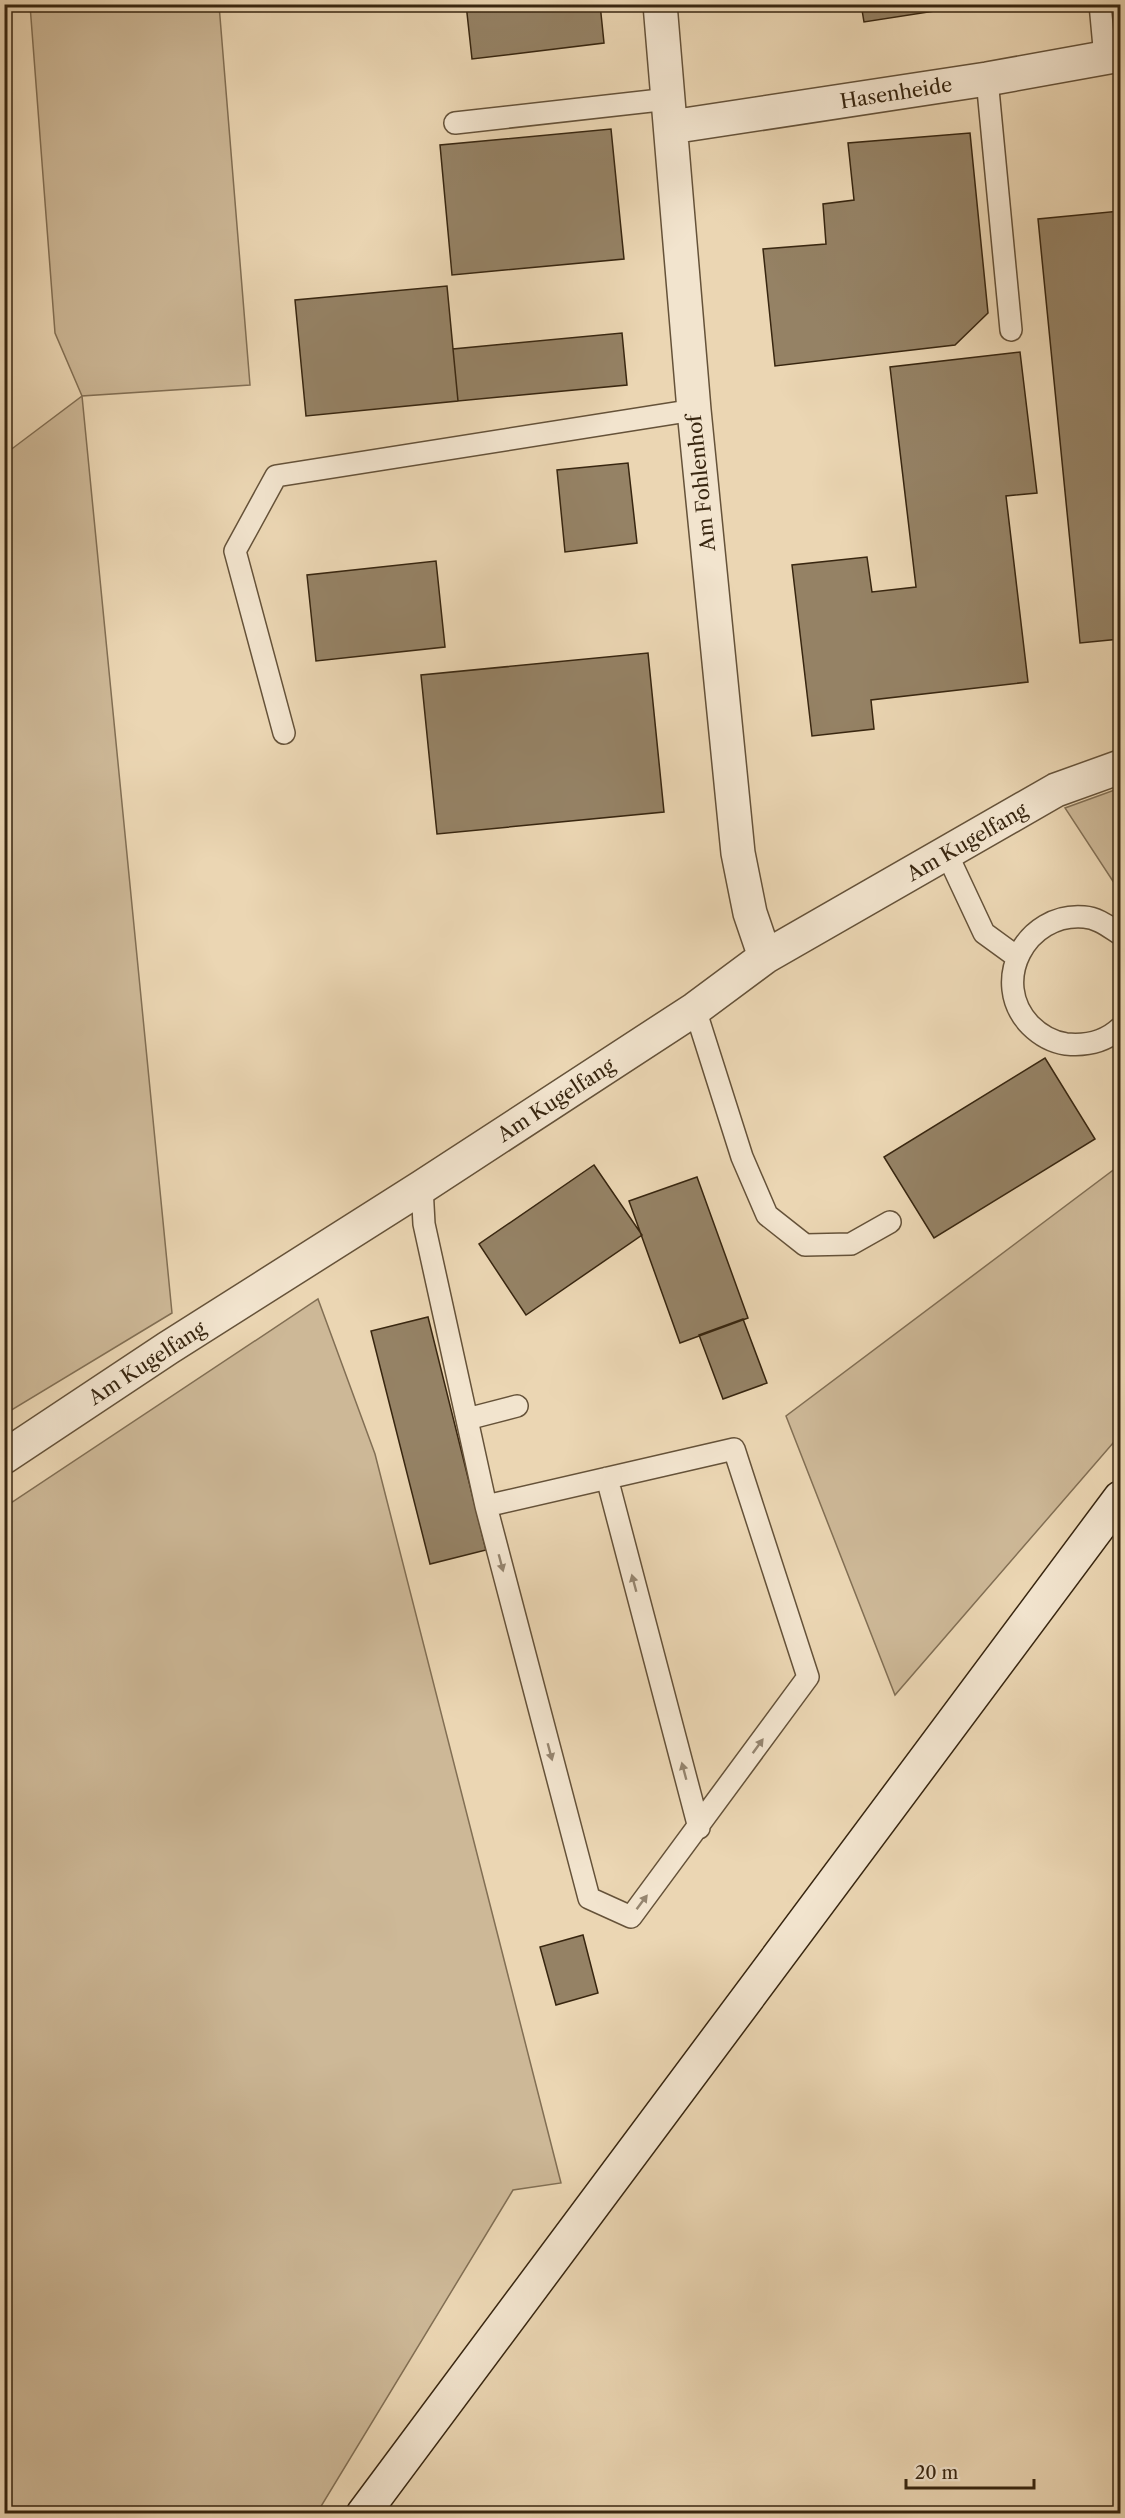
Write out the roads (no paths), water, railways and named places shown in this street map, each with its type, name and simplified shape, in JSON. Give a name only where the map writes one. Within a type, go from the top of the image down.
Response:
[{"type":"street","name":"Am Fohlenhof","points":[[660,4],[694,410],[738,853],[750,913],[765,957]]},
{"type":"street","name":"Hasenheide","points":[[670,113],[987,79],[1113,56]]},
{"type":"street","name":"Am Kugelfang","points":[[4,1457],[168,1348],[422,1187],[695,1009],[765,957],[1056,790],[1120,767]]},
{"type":"street","points":[[363,2514],[1120,1498]]},
{"type":"lane","points":[[1100,4],[1113,56]]},
{"type":"lane","points":[[987,79],[1011,330]]},
{"type":"lane","points":[[455,123],[670,113]]},
{"type":"lane","points":[[284,733],[235,551],[276,476],[694,410]]},
{"type":"lane","points":[[947,854],[984,933],[1017,957]]},
{"type":"lane","points":[[1120,934],[1105,923],[1085,917],[1064,918],[1045,925],[1028,939],[1017,957],[1012,977],[1014,999],[1024,1018],[1039,1034],[1058,1043],[1079,1046],[1100,1041],[1120,1028]]},
{"type":"lane","points":[[695,1009],[742,1157],[767,1215],[805,1245],[851,1244],[890,1222]]},
{"type":"lane","points":[[422,1187],[424,1224],[486,1506],[589,1898],[631,1917],[699,1828],[808,1677],[734,1449],[486,1506]]},
{"type":"lane","points":[[466,1419],[517,1406]]},
{"type":"lane","points":[[607,1478],[699,1828]]}]
